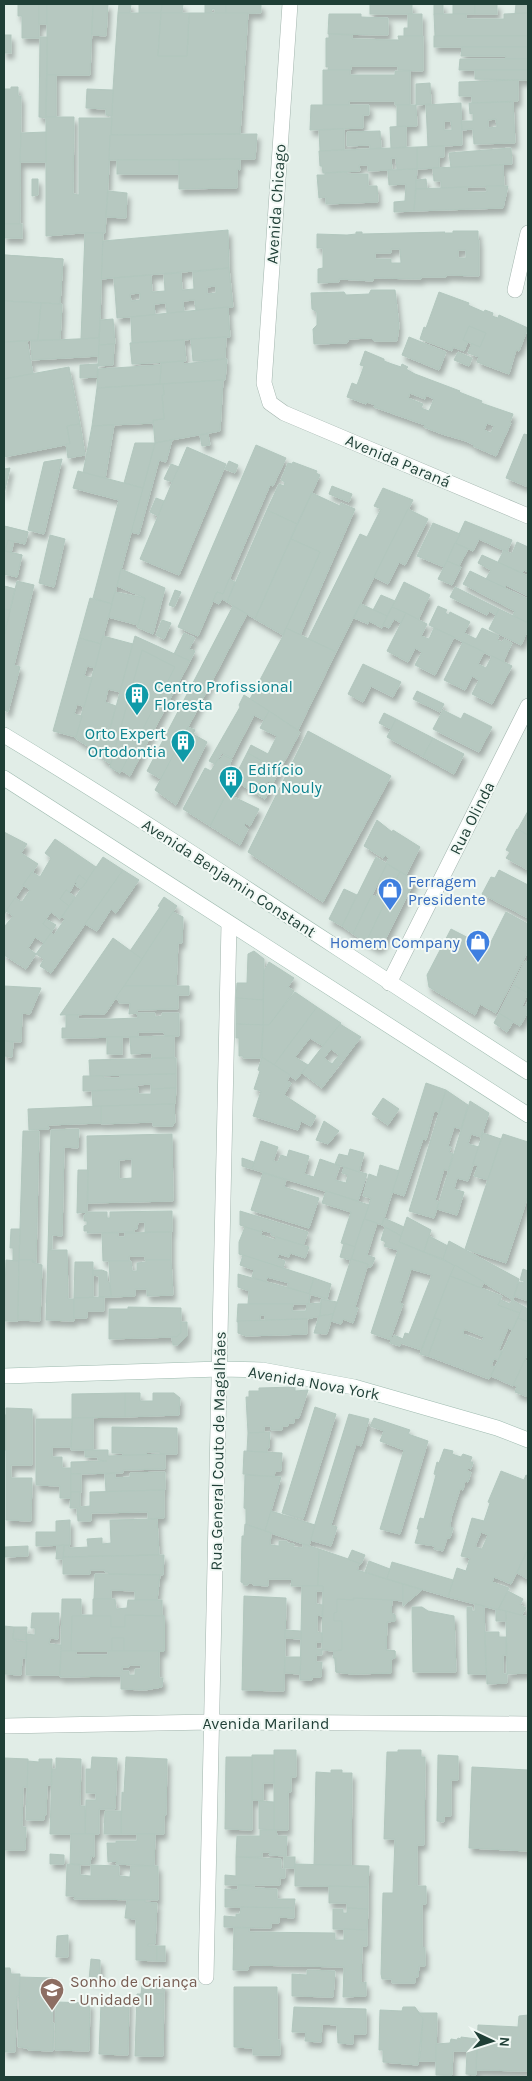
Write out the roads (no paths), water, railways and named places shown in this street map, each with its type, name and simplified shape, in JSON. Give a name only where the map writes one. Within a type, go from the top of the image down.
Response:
[{"type":"street","name":"Avenida Chicago","points":[[270,403],[264,383],[290,4]]},
{"type":"street","points":[[515,290],[528,233]]},
{"type":"street","name":"Avenida Paraná","points":[[270,403],[284,413],[528,516]]},
{"type":"street","name":"Rua Olinda","points":[[389,983],[528,706]]},
{"type":"street","name":"Avenida Benjamin Constant","points":[[4,735],[102,794],[528,1072]]},
{"type":"street","points":[[4,778],[528,1115]]},
{"type":"street","name":"Rua General Couto de Magalhães","points":[[206,1977],[210,1722],[220,1369],[229,924]]},
{"type":"street","name":"Avenida Nova York","points":[[4,1376],[220,1369],[262,1370],[354,1387],[497,1428],[528,1440]]},
{"type":"street","name":"Avenida Mariland","points":[[4,1726],[210,1722],[528,1724]]},
{"type":"place","name":"Centro Profissional Floresta","points":[[137,716]]},
{"type":"place","name":"Orto Expert Ortodontia","points":[[183,763]]},
{"type":"place","name":"Edifício Don Nouly","points":[[231,799]]},
{"type":"place","name":"Ferragem Presidente","points":[[390,911]]},
{"type":"place","name":"Homem Company","points":[[478,963]]},
{"type":"place","name":"Sonho de Criança - Unidade II","points":[[52,2011]]}]
